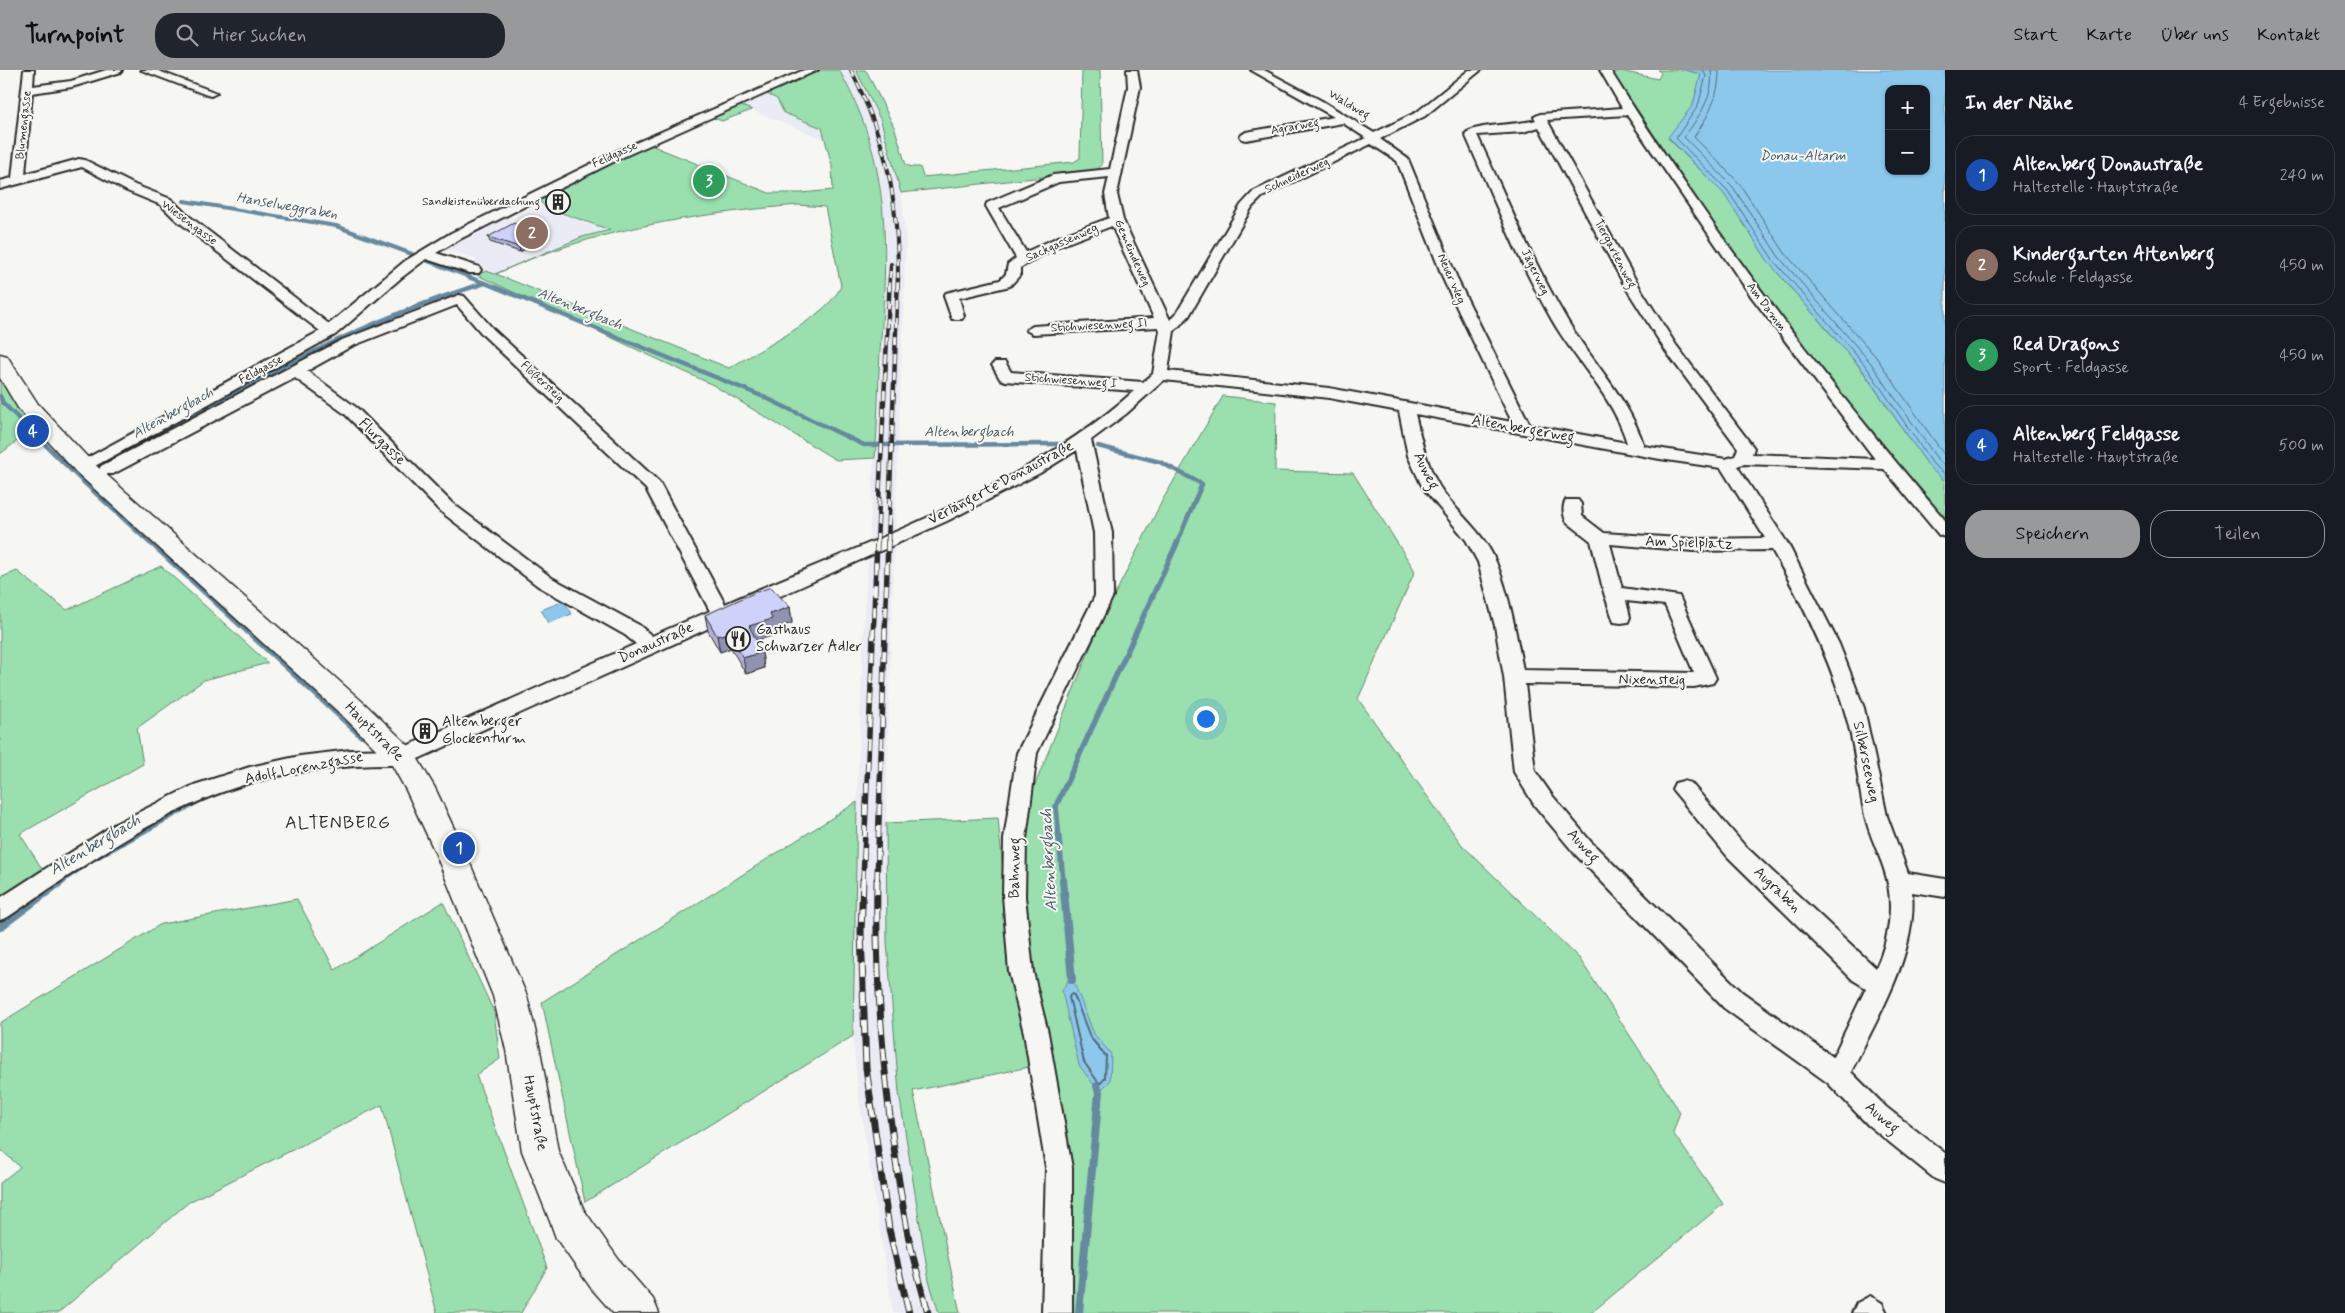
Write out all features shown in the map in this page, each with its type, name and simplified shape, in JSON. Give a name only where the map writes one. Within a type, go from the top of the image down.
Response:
[{"type":"main road","name":"Hauptstraße","points":[[0,360],[29,408],[89,472],[355,711],[402,757],[420,788],[465,886],[510,996],[523,1050],[540,1151],[570,1224],[605,1274],[639,1313]]},
{"type":"street","name":"Blumengasse","points":[[18,180],[29,70]]},
{"type":"street","points":[[27,90],[72,84],[117,70]]},
{"type":"street","points":[[146,70],[211,94]]},
{"type":"street","name":"Feldgasse","points":[[89,472],[330,332],[386,282],[424,254],[579,171],[813,70]]},
{"type":"street","name":"Gemeindeweg","points":[[1132,70],[1134,87],[1111,194],[1116,220],[1166,326]]},
{"type":"street","name":"Waldweg","points":[[1256,70],[1318,103],[1373,138]]},
{"type":"street","name":"Schneiderweg","points":[[1166,326],[1182,316],[1246,205],[1258,194],[1315,168],[1421,114],[1476,70]]},
{"type":"street","name":"Am Damm","points":[[1605,70],[1629,111],[1754,293],[1887,464],[1945,531]]},
{"type":"street","points":[[1543,122],[1540,117],[1550,114],[1629,111]]},
{"type":"street","name":"Agrarweg","points":[[1246,136],[1343,119]]},
{"type":"street","name":"Jägerweg","points":[[1543,122],[1523,128],[1476,131],[1471,134],[1540,285],[1561,323],[1624,416],[1637,449]]},
{"type":"street","name":"Tiergartenweg","points":[[1543,122],[1633,288],[1670,347],[1746,448],[1735,461]]},
{"type":"street","name":"Neuer Weg","points":[[1373,138],[1402,159],[1452,283],[1523,428]]},
{"type":"street","name":"Wiesengasse","points":[[0,185],[79,164],[86,164],[131,188],[166,202],[180,216],[242,262],[330,332]]},
{"type":"street","points":[[1023,259],[992,206],[1057,178],[1117,172]]},
{"type":"street","name":"Sackgassenweg","points":[[957,316],[951,296],[1004,282],[1012,275],[1013,267],[1023,259],[1083,232],[1116,220]]},
{"type":"street","points":[[424,254],[474,270]]},
{"type":"street","name":"Flößersteig","points":[[296,370],[347,343],[459,299],[488,332],[653,486],[721,613]]},
{"type":"street","points":[[1154,381],[1166,326]]},
{"type":"street","name":"Stichwiesenweg II","points":[[1033,330],[1166,326]]},
{"type":"street","name":"Stichwiesenweg I","points":[[1000,365],[1005,376],[1154,381]]},
{"type":"street","points":[[89,472],[296,370]]},
{"type":"street","name":"Flurgasse","points":[[296,370],[352,411],[446,507],[545,582],[632,630],[651,646]]},
{"type":"street","name":"Altenbergerweg","points":[[1154,381],[1329,393],[1637,449],[1735,461],[1887,464]]},
{"type":"street","name":"Verlängerte Donaustraße","points":[[910,531],[990,493],[1083,440],[1154,381]]},
{"type":"street","name":"Auweg","points":[[1406,408],[1416,456],[1432,488],[1473,537],[1487,562],[1505,626],[1514,677],[1525,772],[1543,800],[1583,848],[1733,1000],[1837,1075],[1877,1116],[1945,1170]]},
{"type":"street","name":"Bahnweg","points":[[1057,1313],[1059,1168],[1036,1033],[1021,972],[1014,896],[1015,839],[1027,753],[1104,596],[1103,533],[1083,440]]},
{"type":"street","name":"Silberseeweg","points":[[1735,461],[1795,572],[1832,651],[1854,708],[1880,830],[1901,894],[1900,934],[1894,955],[1837,1075]]},
{"type":"street","points":[[1572,504],[1573,518],[1599,538],[1621,617]]},
{"type":"street","name":"Donaustraße","points":[[402,757],[721,613],[910,531]]},
{"type":"street","name":"Am Spielplatz","points":[[1599,538],[1693,545],[1779,544]]},
{"type":"street","name":"Nixensteig","points":[[1514,677],[1630,680],[1694,680],[1706,678],[1672,600],[1614,593]]},
{"type":"street","name":"Adolf Lorenzgasse","points":[[0,910],[90,850],[146,818],[202,791],[259,773],[315,762],[364,755],[402,757]]},
{"type":"street","name":"Augraben","points":[[1683,789],[1736,851],[1862,973],[1880,983]]},
{"type":"street","points":[[1898,881],[1945,888]]},
{"type":"shaded area","points":[[839,70],[856,70],[881,121],[901,193],[906,241],[890,656],[886,823],[887,942],[899,1093],[929,1281],[939,1313],[893,1313],[859,1099],[853,1036],[857,802],[864,622],[884,308],[886,238],[881,187],[869,135],[853,94]]},
{"type":"shaded area","points":[[765,93],[777,99],[785,113],[822,128],[826,140],[739,105]]},
{"type":"shaded area","points":[[532,199],[541,202],[546,207],[611,229],[582,237],[495,274],[470,265],[477,260],[441,247],[502,215],[512,218],[537,205],[529,201]]},
{"type":"green space","points":[[818,70],[839,70],[856,105],[869,139],[882,207],[885,241],[883,313],[875,458],[836,460],[713,385],[477,275],[486,271],[495,274],[518,264],[496,274],[729,368],[792,332],[823,309],[841,286],[825,207],[798,205],[682,219],[606,235],[536,257],[582,237],[610,230],[545,207],[541,202],[532,199],[648,144],[769,193],[833,190],[832,166],[822,128],[784,113],[777,99],[765,93]]},
{"type":"green space","points":[[856,70],[865,70],[867,72],[895,129],[906,165],[920,167],[923,177],[1074,162],[1080,158],[1082,70],[1100,70],[1102,165],[1096,171],[901,193],[881,121]]},
{"type":"green space","points":[[1658,70],[1684,70],[1701,74],[1693,105],[1668,138],[1724,194],[1770,264],[1861,369],[1930,468],[1945,481],[1945,524],[1755,289],[1627,104],[1613,73],[1621,71],[1658,79],[1661,73]]},
{"type":"green space","points":[[739,105],[752,110],[722,121],[711,117]]},
{"type":"green space","points":[[0,370],[33,429],[0,454]]},
{"type":"green space","points":[[1223,396],[1276,402],[1275,471],[1353,473],[1415,571],[1358,699],[1462,845],[1579,958],[1680,1112],[1673,1133],[1723,1204],[1591,1313],[1064,1313],[1068,1134],[1040,1004],[1022,892],[1032,792],[1100,624],[1162,501]]},
{"type":"green space","points":[[161,566],[268,663],[204,680],[137,728],[143,764],[20,834],[44,872],[0,897],[0,578],[17,571],[67,610]]},
{"type":"green space","points":[[857,802],[853,1036],[585,1202],[542,1002]]},
{"type":"green space","points":[[998,818],[1012,966],[1034,1066],[913,1091],[960,1313],[939,1313],[929,1281],[899,1093],[887,942],[886,823]]},
{"type":"green space","points":[[297,899],[335,970],[443,902],[494,1012],[500,1059],[476,1075],[547,1268],[521,1313],[437,1313],[382,1105],[189,1202],[58,1313],[0,1313],[0,1183],[20,1167],[0,1149],[0,1023],[161,924]]},
{"type":"water","name":"Donau-Altarm","points":[[1684,70],[1945,70],[1945,481],[1930,468],[1861,368],[1770,264],[1724,194],[1668,137],[1693,105],[1701,74]]},
{"type":"water","points":[[564,601],[572,614],[549,623],[541,610]]},
{"type":"water","points":[[1071,975],[1094,1034],[1111,1054],[1110,1081],[1099,1092],[1079,1065],[1062,991]]},
{"type":"building","points":[[514,223],[540,235],[519,247],[488,237]]},
{"type":"building","points":[[771,587],[790,607],[770,614],[772,619],[749,626],[762,652],[743,658],[729,633],[717,636],[705,615]]},
{"type":"waterway","name":"Hanselweggraben","points":[[184,201],[336,226],[412,254]]},
{"type":"waterway","name":"Hanselweggraben","points":[[425,260],[472,278]]},
{"type":"waterway","name":"Hanselweggraben","points":[[468,277],[485,283]]},
{"type":"waterway","name":"Altenbergbach","points":[[135,448],[221,400],[349,335],[393,316],[485,283]]},
{"type":"waterway","name":"Altenbergbach","points":[[485,283],[764,397],[864,445],[1062,444]]},
{"type":"waterway","points":[[0,396],[3,403],[77,476],[150,543]]},
{"type":"waterway","name":"Altenbergbach","points":[[1098,446],[1160,462],[1202,484],[1177,543]]},
{"type":"waterway","name":"Altenbergbach","points":[[149,541],[361,736]]},
{"type":"waterway","name":"Altenbergbach","points":[[1063,881],[1056,806],[1178,541]]},
{"type":"waterway","name":"Altenbergbach","points":[[95,858],[200,800]]},
{"type":"waterway","name":"Altenbergbach","points":[[61,881],[85,865]]},
{"type":"waterway","name":"Altenbergbach","points":[[0,927],[63,880]]},
{"type":"waterway","name":"Altenbergbach","points":[[1063,880],[1072,980]]},
{"type":"waterway","name":"Altenbergbach","points":[[1079,1313],[1099,1092],[1097,1086]]},
{"type":"railway","points":[[851,70],[874,122],[888,171],[896,222],[898,277]]},
{"type":"railway","points":[[890,278],[891,264]]},
{"type":"railway","points":[[877,543],[890,277]]},
{"type":"railway","points":[[888,543],[898,277]]},
{"type":"railway","points":[[863,881],[877,541]]},
{"type":"railway","points":[[877,881],[888,541]]},
{"type":"railway","points":[[863,880],[861,932],[866,1068],[889,1229],[909,1313]]},
{"type":"railway","points":[[877,881],[880,1010],[893,1139],[908,1235],[928,1313]]},
{"type":"place","name":"Red Dragons","points":[[709,181]]},
{"type":"place","name":"Sandkistenüberdachung","points":[[558,202]]},
{"type":"place","name":"Kindergarten Altenberg","points":[[532,233]]},
{"type":"place","name":"Altenberg Feldgasse","points":[[33,431]]},
{"type":"place","name":"Gasthaus Schwarzer Adler","points":[[738,639]]},
{"type":"place","name":"Altenberger Glockenturm","points":[[425,731]]},
{"type":"place","name":"Altenberg Donaustraße","points":[[459,848]]},
{"type":"district","name":"ALTENBERG","points":[[338,823]]}]
